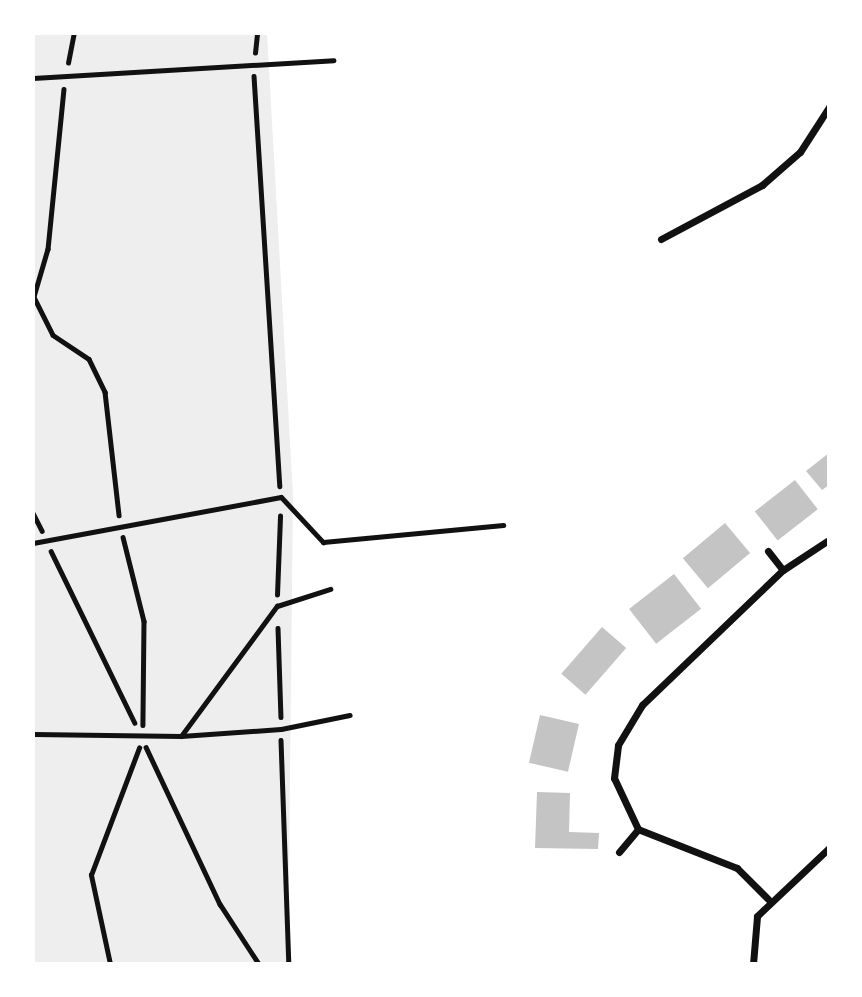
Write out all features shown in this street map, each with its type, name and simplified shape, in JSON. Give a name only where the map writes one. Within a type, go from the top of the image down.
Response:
[{"type":"street","points":[[661,239],[762,186],[800,152],[829,107]]},
{"type":"street","points":[[768,899],[737,868],[638,829],[614,778],[618,745],[642,705],[783,570],[827,541]]},
{"type":"street","points":[[768,551],[783,570]]},
{"type":"street","points":[[619,852],[638,829]]},
{"type":"street","points":[[753,964],[757,916],[768,899],[829,848]]},
{"type":"lane","points":[[33,78],[333,60]]},
{"type":"lane","points":[[33,543],[281,497],[323,542],[503,525]]},
{"type":"lane","points":[[181,736],[277,606],[330,589]]},
{"type":"lane","points":[[33,734],[181,736],[281,729],[350,715]]},
{"type":"path","points":[[74,33],[65,75],[48,249],[34,297],[53,335],[89,359],[105,392],[120,526],[144,621],[142,737],[91,875],[110,964]]},
{"type":"shaded area","points":[[33,33],[267,33],[293,495],[288,964],[33,964]]},
{"type":"building","points":[[829,453],[829,485],[822,490],[806,471]]},
{"type":"building","points":[[795,480],[818,509],[778,541],[755,511]]},
{"type":"building","points":[[725,523],[750,553],[708,588],[683,558]]},
{"type":"building","points":[[674,574],[701,609],[656,644],[629,609]]},
{"type":"building","points":[[602,627],[626,648],[585,695],[561,674]]},
{"type":"building","points":[[540,715],[579,724],[568,772],[529,763]]},
{"type":"building","points":[[537,792],[570,793],[569,832],[599,833],[598,849],[535,848]]}]
